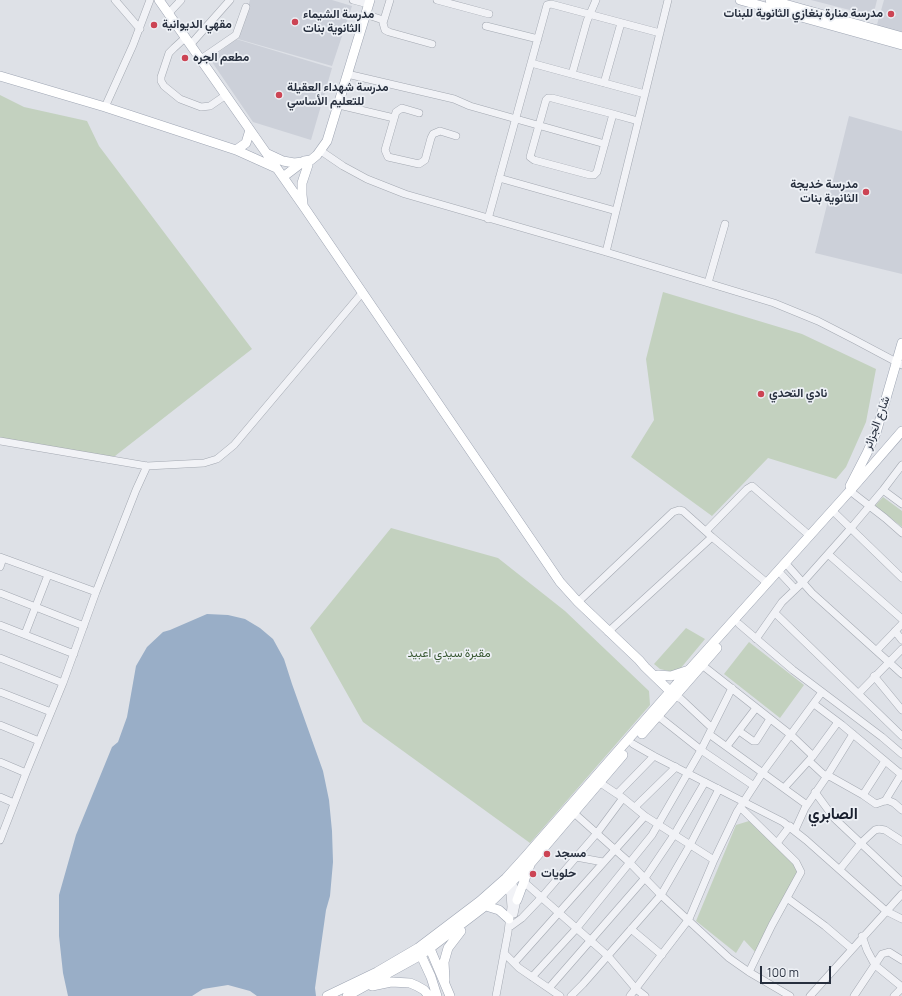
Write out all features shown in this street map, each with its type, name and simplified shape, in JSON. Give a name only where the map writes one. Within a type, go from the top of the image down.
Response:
[{"type":"main road","points":[[159,0],[304,207],[560,582],[608,632],[676,693]]},
{"type":"main road","points":[[740,0],[902,45]]},
{"type":"main road","points":[[770,0],[902,37]]},
{"type":"main road","points":[[282,176],[308,162],[321,151],[330,135],[369,2]]},
{"type":"main road","points":[[0,76],[104,107],[236,150],[282,176]]},
{"type":"main road","points":[[236,150],[246,143],[250,130]]},
{"type":"main road","points":[[264,151],[283,161],[294,163],[308,162]]},
{"type":"main road","points":[[304,207],[302,182],[308,162]]},
{"type":"main road","name":"شارع الجزائر","points":[[856,484],[876,443],[899,362],[902,343]]},
{"type":"main road","name":"شارع الجزائر","points":[[849,497],[876,433],[899,362]]},
{"type":"main road","points":[[429,945],[480,901],[530,864],[599,782],[658,716],[676,693],[836,514],[849,497],[856,484],[902,431]]},
{"type":"main road","points":[[346,996],[419,952],[486,906],[508,881],[526,857],[658,706],[676,693],[689,670],[810,536],[902,440]]},
{"type":"main road","points":[[657,676],[682,674],[689,670]]},
{"type":"main road","points":[[657,676],[660,688],[660,700],[658,706]]},
{"type":"main road","points":[[517,900],[530,864]]},
{"type":"main road","points":[[486,906],[499,910],[510,926]]},
{"type":"main road","points":[[445,980],[444,962],[448,948],[454,938],[472,917]]},
{"type":"main road","points":[[429,945],[445,980],[450,996]]},
{"type":"main road","points":[[328,996],[419,952]]},
{"type":"main road","points":[[419,952],[438,996]]},
{"type":"main road","points":[[359,989],[391,982],[401,982],[417,986],[424,990],[429,996]]},
{"type":"street","points":[[115,0],[140,29]]},
{"type":"street","points":[[104,107],[140,29],[150,0]]},
{"type":"street","points":[[168,14],[180,0]]},
{"type":"street","points":[[226,95],[210,106],[201,107],[180,99],[164,86],[161,81],[161,77],[169,54],[174,48],[188,41],[230,0]]},
{"type":"street","points":[[353,0],[369,2]]},
{"type":"street","points":[[390,0],[383,20],[384,28],[389,32],[432,44]]},
{"type":"street","points":[[437,0],[489,14]]},
{"type":"street","points":[[572,74],[587,21],[596,0]]},
{"type":"street","points":[[606,252],[668,0]]},
{"type":"street","points":[[488,219],[548,4],[660,33]]},
{"type":"street","points":[[201,60],[236,35],[246,7]]},
{"type":"street","points":[[365,14],[383,20]]},
{"type":"street","points":[[604,83],[621,23]]},
{"type":"street","points":[[486,26],[538,39]]},
{"type":"street","points":[[531,63],[645,94]]},
{"type":"street","points":[[348,74],[454,99],[470,106],[605,144]]},
{"type":"street","points":[[613,114],[596,174],[591,176],[531,158],[530,154],[546,100],[550,98],[613,114],[638,121]]},
{"type":"street","points":[[339,104],[394,118]]},
{"type":"street","points":[[419,113],[400,109],[396,112],[385,150],[386,156],[419,164],[424,160],[433,134],[440,131],[456,136]]},
{"type":"street","points":[[321,151],[343,166],[375,183],[424,200],[606,252],[796,311],[899,362]]},
{"type":"street","points":[[499,178],[616,211]]},
{"type":"street","points":[[708,283],[725,224]]},
{"type":"street","points":[[0,441],[147,466],[204,463],[218,459],[234,445],[362,293]]},
{"type":"street","points":[[756,639],[782,602],[803,582],[870,507],[883,490],[899,476],[902,465]]},
{"type":"street","points":[[0,840],[2,830],[63,683],[96,592],[147,466]]},
{"type":"street","points":[[706,531],[747,489],[752,486],[810,536]]},
{"type":"street","points":[[883,490],[902,504]]},
{"type":"street","points":[[849,497],[870,507],[902,533]]},
{"type":"street","points":[[578,602],[676,510],[683,511],[767,583]]},
{"type":"street","points":[[836,514],[902,578]]},
{"type":"street","points":[[608,632],[712,537]]},
{"type":"street","points":[[828,554],[902,619]]},
{"type":"street","points":[[0,567],[2,558],[96,592]]},
{"type":"street","points":[[789,567],[817,598],[877,650],[902,674]]},
{"type":"street","points":[[25,634],[48,575]]},
{"type":"street","points":[[782,575],[795,589]]},
{"type":"street","points":[[0,593],[84,626]]},
{"type":"street","points":[[775,613],[902,736]]},
{"type":"street","points":[[739,624],[793,670],[882,737],[902,754]]},
{"type":"street","points":[[877,650],[902,624]]},
{"type":"street","points":[[0,625],[74,654]]},
{"type":"street","points":[[895,631],[902,640]]},
{"type":"street","points":[[859,693],[902,649]]},
{"type":"street","points":[[0,658],[63,683]]},
{"type":"street","points":[[702,665],[791,735],[823,774],[863,795],[876,804],[890,801],[902,810]]},
{"type":"street","points":[[874,676],[902,710]]},
{"type":"street","points":[[532,977],[576,929],[630,863],[658,825],[701,750],[732,688]]},
{"type":"street","points":[[0,692],[51,712]]},
{"type":"street","points":[[630,996],[689,919],[714,860],[742,805],[763,772],[822,692]]},
{"type":"street","points":[[676,693],[727,746],[807,805]]},
{"type":"street","points":[[814,704],[902,774],[885,801]]},
{"type":"street","points":[[727,746],[756,708]]},
{"type":"street","points":[[658,716],[701,750],[754,786]]},
{"type":"street","points":[[739,731],[753,741],[756,741],[770,719]]},
{"type":"street","points":[[784,788],[811,759],[838,722]]},
{"type":"street","points":[[0,725],[39,741]]},
{"type":"street","points":[[777,843],[792,828],[853,734]]},
{"type":"street","points":[[632,744],[719,789],[742,805],[792,828],[886,911],[902,919]]},
{"type":"street","points":[[510,926],[522,918],[541,898],[597,833],[620,796],[654,756]]},
{"type":"street","points":[[0,762],[26,773]]},
{"type":"street","points":[[863,795],[886,762]]},
{"type":"street","points":[[634,807],[676,767]]},
{"type":"street","points":[[599,782],[620,796],[644,816],[714,860]]},
{"type":"street","points":[[549,988],[645,878],[674,835],[705,782]]},
{"type":"street","points":[[571,996],[661,895],[690,845],[719,789]]},
{"type":"street","points":[[816,792],[834,818],[902,882]]},
{"type":"street","points":[[0,797],[14,803]]},
{"type":"street","points":[[742,805],[796,862],[801,872],[772,925],[749,972]]},
{"type":"street","points":[[574,813],[630,863],[661,895],[689,919],[729,958],[749,972],[790,996]]},
{"type":"street","points":[[514,963],[644,816]]},
{"type":"street","points":[[840,869],[872,832],[879,829],[885,830],[902,841]]},
{"type":"street","points":[[576,857],[603,862]]},
{"type":"street","points":[[496,996],[504,953],[517,900],[515,889],[508,881]]},
{"type":"street","points":[[508,881],[511,901],[510,926]]},
{"type":"street","points":[[524,882],[608,956],[636,989],[645,996]]},
{"type":"street","points":[[810,996],[862,936],[902,894]]},
{"type":"street","points":[[787,898],[825,926],[852,949]]},
{"type":"street","points":[[631,930],[662,955]]},
{"type":"street","points":[[862,936],[875,965],[902,987],[894,996]]},
{"type":"street","points":[[854,996],[882,954],[889,952],[902,960]]},
{"type":"street","points":[[504,953],[519,968],[560,996]]},
{"type":"shaded area","name":"مدرسة الشيماء الثانوية بنات","points":[[250,0],[332,0],[352,6],[332,66],[238,39]]},
{"type":"shaded area","points":[[811,0],[877,0],[873,16]]},
{"type":"shaded area","name":"مدرسة منارة بنغازي الثانوية للبنات","points":[[884,0],[902,0],[902,35],[876,28]]},
{"type":"shaded area","name":"مدرسة شهداء العقيلة للتعليم الأساسي","points":[[236,39],[332,68],[311,140],[253,122],[210,59]]},
{"type":"shaded area","name":"مدرسة خديجة الثانوية بنات","points":[[849,116],[902,131],[902,274],[815,253]]},
{"type":"green space","points":[[0,95],[24,107],[87,121],[99,146],[252,349],[115,456],[109,458],[0,438]]},
{"type":"green space","name":"نادي التحدي","points":[[663,292],[802,334],[876,369],[866,422],[846,467],[836,479],[768,458],[712,516],[631,457],[654,420],[646,359]]},
{"type":"green space","points":[[883,497],[902,511],[902,527],[875,506]]},
{"type":"green space","name":"مقبرة سيدي اعبيد","points":[[391,528],[498,558],[565,611],[649,691],[650,705],[530,843],[363,722],[310,628]]},
{"type":"green space","points":[[686,628],[705,639],[680,669],[673,672],[660,669],[654,664]]},
{"type":"green space","points":[[749,642],[804,685],[780,718],[724,674]]},
{"type":"green space","points":[[749,821],[801,871],[756,953],[744,940],[736,953],[696,921],[736,825]]},
{"type":"water","points":[[207,614],[228,615],[245,619],[260,628],[273,639],[284,659],[323,771],[329,800],[333,862],[330,896],[326,910],[315,988],[316,996],[257,996],[250,991],[228,985],[203,989],[192,996],[68,996],[63,973],[59,936],[59,895],[76,835],[112,747],[118,742],[127,717],[136,666],[147,647],[163,632]]},
{"type":"place","name":"مدرسة منارة بنغازي الثانوية للبنات","points":[[891,14]]},
{"type":"place","name":"مدرسة الشيماء الثانوية بنات","points":[[295,22]]},
{"type":"place","name":"مقهي الديوانية","points":[[154,25]]},
{"type":"place","name":"مطعم الجره","points":[[185,58]]},
{"type":"place","name":"مدرسة شهداء العقيلة للتعليم الأساسي","points":[[279,95]]},
{"type":"place","name":"مدرسة خديجة الثانوية بنات","points":[[866,192]]},
{"type":"place","name":"نادي التحدي","points":[[761,394]]},
{"type":"place","name":"مسجد","points":[[547,854]]},
{"type":"place","name":"حلويات","points":[[533,874]]},
{"type":"district","name":"الصابري","points":[[833,815]]}]
